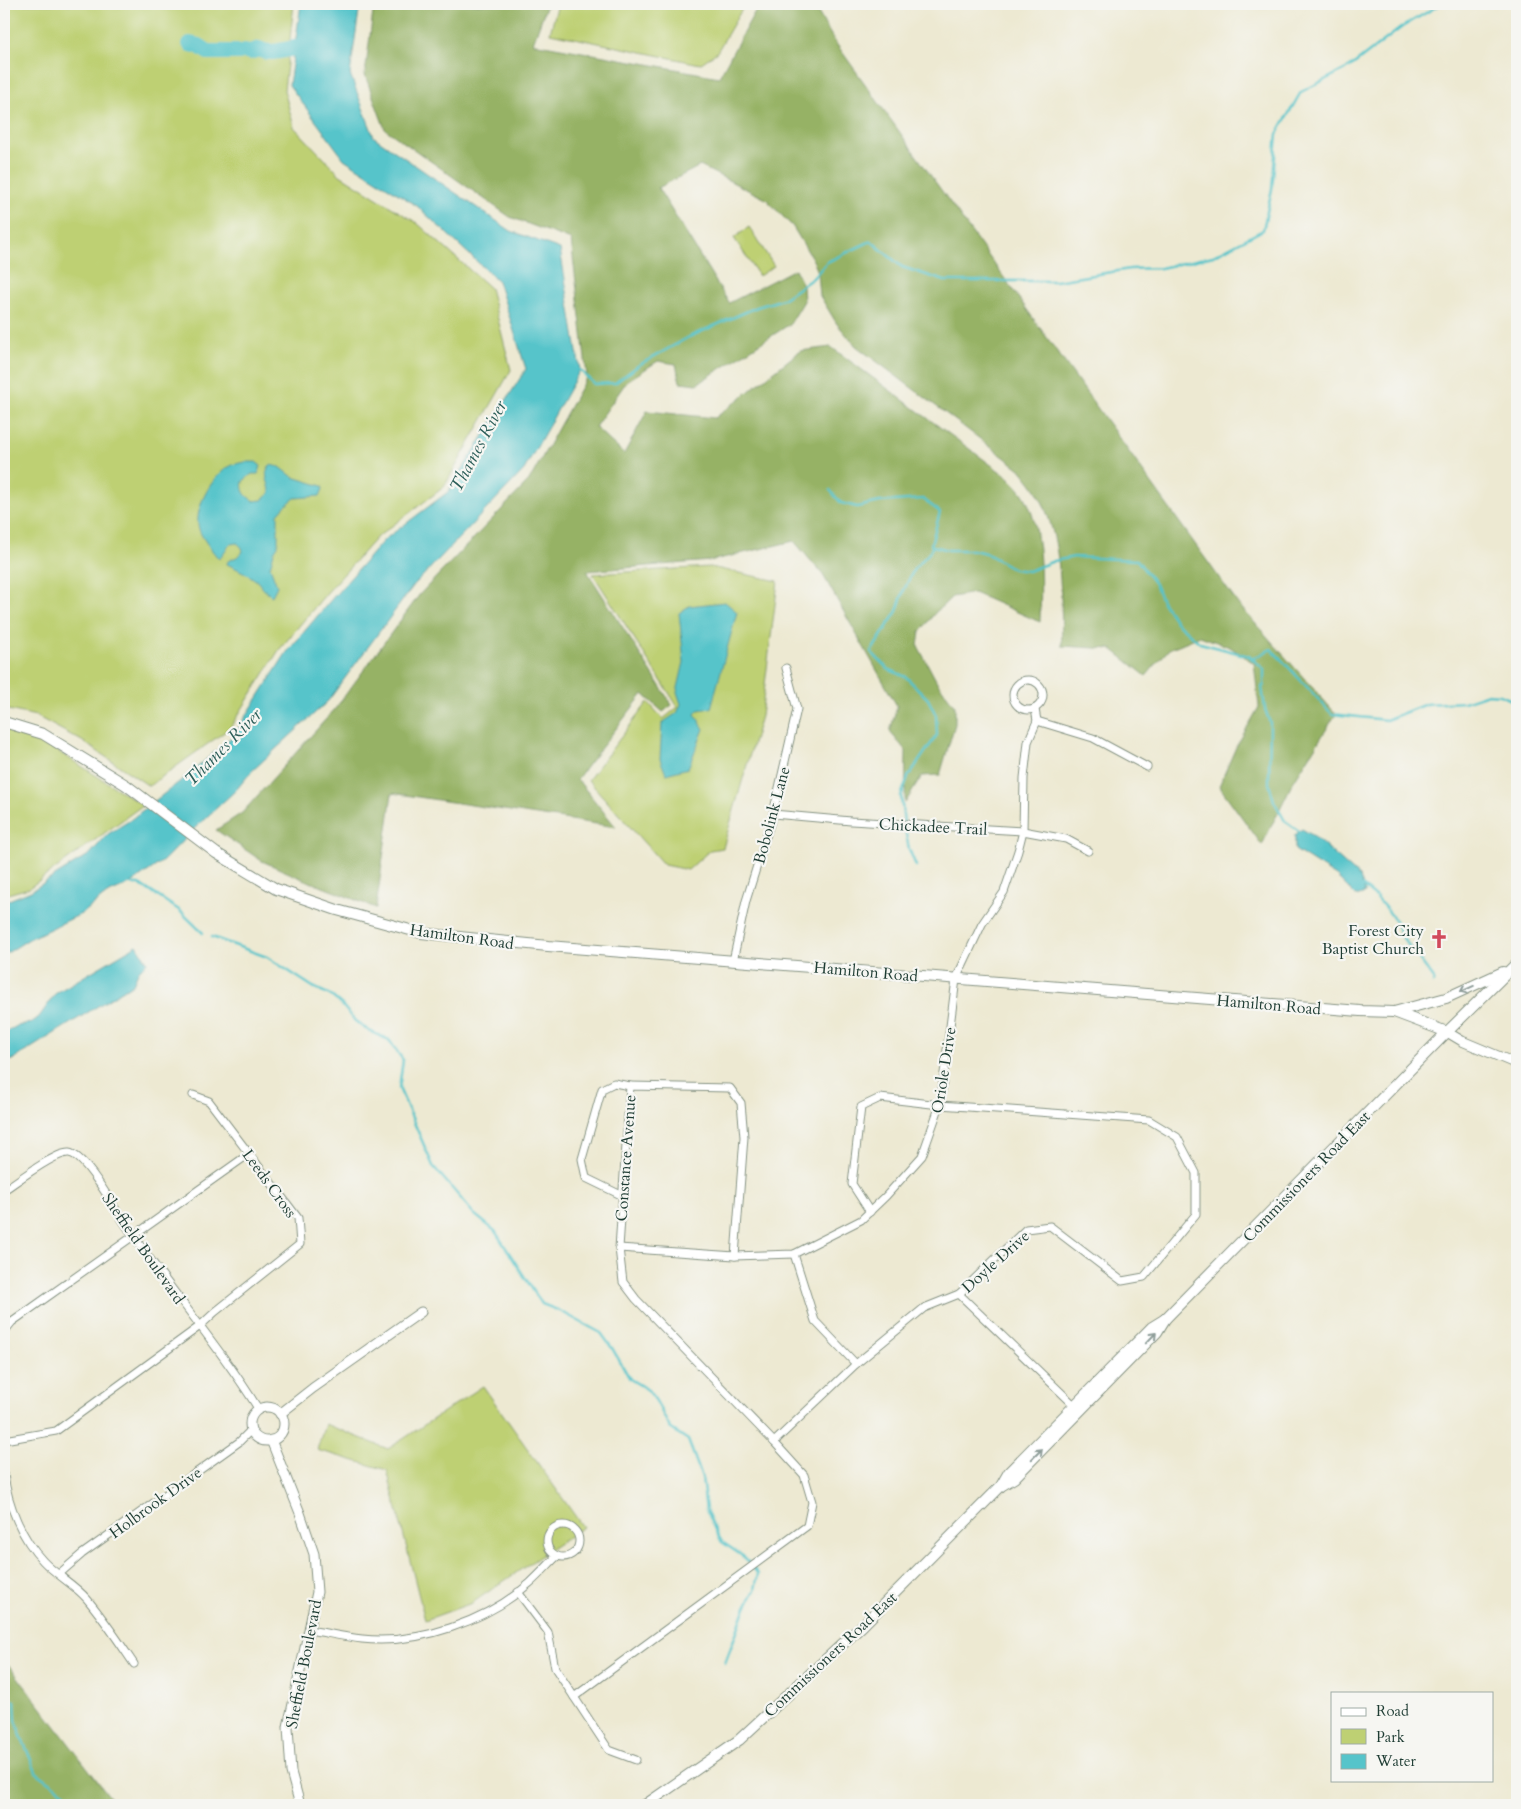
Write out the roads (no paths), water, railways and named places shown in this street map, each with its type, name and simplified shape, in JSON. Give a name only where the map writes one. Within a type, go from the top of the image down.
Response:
[{"type":"main road","name":"Hamilton Road","points":[[4,722],[43,734],[126,785],[202,843],[276,889],[337,910],[421,933],[553,947],[1360,1011],[1394,1012],[1447,1032]]},
{"type":"main road","points":[[1394,1012],[1446,998],[1514,966]]},
{"type":"main road","points":[[1447,1032],[1514,966]]},
{"type":"main road","name":"Commissioners Road East","points":[[645,1805],[739,1740],[863,1625],[1001,1486],[1014,1478],[1157,1332],[1165,1319],[1447,1032]]},
{"type":"main road","name":"Commissioners Road East","points":[[1001,1486],[1009,1472],[1074,1405],[1152,1327],[1165,1319]]},
{"type":"street","name":"Bobolink Lane","points":[[733,961],[746,902],[773,814],[797,709],[786,668]]},
{"type":"street","points":[[1023,680],[1033,680],[1042,687],[1044,697],[1039,706],[1034,709],[1025,710],[1020,708],[1014,701],[1013,691],[1018,683],[1023,680]]},
{"type":"street","points":[[1034,709],[1037,720],[1093,738],[1147,767]]},
{"type":"street","name":"Oriole Drive","points":[[619,1248],[735,1256],[794,1254],[860,1220],[886,1196],[922,1156],[940,1105],[956,978],[982,924],[1004,892],[1018,851],[1022,831],[1024,778],[1028,742],[1037,720]]},
{"type":"street","name":"Chickadee Trail","points":[[773,814],[851,821],[1022,831],[1066,839],[1088,851]]},
{"type":"street","points":[[1447,1032],[1462,1041],[1517,1064]]},
{"type":"street","points":[[623,1196],[586,1178],[582,1159],[602,1089],[614,1083],[630,1086]]},
{"type":"street","name":"Constance Avenue","points":[[574,1697],[807,1526],[812,1502],[804,1475],[636,1299],[623,1282],[619,1248],[630,1086],[730,1088],[741,1103],[744,1137],[735,1256]]},
{"type":"street","name":"Leeds Cross","points":[[193,1095],[209,1101],[298,1218],[300,1244],[200,1326]]},
{"type":"street","name":"Doyle Drive","points":[[774,1442],[856,1364],[924,1308],[960,1294],[1026,1229],[1050,1226],[1122,1281],[1144,1278],[1196,1214],[1196,1173],[1177,1137],[1149,1120],[940,1105],[880,1098],[861,1107],[852,1184],[870,1212]]},
{"type":"street","name":"Sheffield Boulevard","points":[[4,1190],[56,1155],[69,1153],[79,1156],[133,1236],[213,1342],[259,1410]]},
{"type":"street","points":[[4,1332],[12,1322],[249,1154]]},
{"type":"street","points":[[794,1254],[815,1321],[856,1364]]},
{"type":"street","points":[[960,1294],[1074,1405]]},
{"type":"street","points":[[280,1414],[313,1388],[421,1312]]},
{"type":"street","points":[[4,1440],[56,1431],[200,1326]]},
{"type":"street","points":[[268,1408],[280,1414],[284,1423],[279,1436],[266,1441],[257,1438],[250,1426],[252,1416],[259,1410],[268,1408]]},
{"type":"street","name":"Holbrook Drive","points":[[58,1574],[82,1554],[239,1442],[251,1430]]},
{"type":"street","name":"Sheffield Boulevard","points":[[271,1440],[314,1554],[317,1592],[288,1727],[291,1772],[300,1805]]},
{"type":"street","points":[[4,1475],[6,1488],[22,1532],[43,1562],[70,1582],[87,1599],[134,1664]]},
{"type":"street","points":[[558,1526],[569,1526],[579,1539],[577,1549],[569,1556],[557,1556],[548,1547],[549,1532],[558,1526]]},
{"type":"street","points":[[309,1630],[362,1639],[411,1638],[434,1633],[464,1623],[496,1606],[529,1584],[557,1556]]},
{"type":"street","points":[[518,1592],[548,1632],[555,1668],[609,1750],[636,1760]]},
{"type":"water","name":"Thames River","points":[[301,4],[360,4],[350,74],[374,137],[511,231],[560,249],[580,370],[524,470],[414,585],[328,701],[252,771],[236,790],[163,861],[130,884],[107,894],[81,914],[29,939],[4,955],[4,902],[31,891],[90,854],[108,834],[129,821],[192,772],[234,735],[287,652],[330,601],[384,540],[448,492],[526,369],[498,281],[417,206],[344,159],[289,85]]},
{"type":"water","points":[[246,462],[256,462],[261,466],[258,474],[252,474],[243,481],[244,493],[254,501],[262,500],[270,493],[266,475],[270,465],[280,467],[293,477],[322,486],[323,489],[320,496],[295,498],[278,514],[278,546],[274,552],[270,567],[277,586],[272,596],[254,578],[227,564],[228,561],[241,554],[243,549],[241,546],[237,543],[230,544],[219,559],[199,529],[198,521],[201,504],[215,479],[227,468]]},
{"type":"water","points":[[725,602],[737,612],[711,708],[698,710],[695,714],[704,729],[688,768],[666,774],[660,759],[662,723],[677,713],[681,704],[677,692],[684,662],[679,613],[689,606]]},
{"type":"water","points":[[1302,829],[1312,835],[1360,877],[1365,893],[1356,896],[1336,876],[1295,850],[1295,835]]},
{"type":"water","points":[[137,945],[147,962],[138,972],[133,984],[4,1065],[4,1033],[17,1026],[31,1023],[39,1017],[56,993]]},
{"type":"waterway","points":[[580,370],[594,384],[615,383],[639,365],[689,337],[757,307],[783,299],[813,278],[827,262],[871,241],[902,267],[945,281],[1056,281],[1130,269],[1161,268],[1213,256],[1263,230],[1272,189],[1277,134],[1301,92],[1350,67],[1402,27],[1441,4]]},
{"type":"waterway","points":[[190,44],[199,46],[208,52],[239,52]]},
{"type":"waterway","points":[[245,51],[250,52],[259,49],[272,52],[296,48]]},
{"type":"waterway","points":[[830,490],[841,503],[857,507],[880,502],[923,499],[940,512],[931,545],[933,546],[914,569],[897,611],[871,652],[888,669],[906,677],[928,699],[936,715],[937,735],[908,777],[901,796],[909,849],[916,866]]},
{"type":"waterway","points":[[933,546],[949,550],[973,550],[986,553],[1014,569],[1028,571],[1054,561],[1074,557],[1137,560],[1155,584],[1162,601],[1176,622],[1200,643],[1249,656],[1264,669],[1264,685],[1262,687],[1265,709],[1270,723],[1269,783],[1274,801],[1285,821],[1299,831]]},
{"type":"waterway","points":[[1252,659],[1271,649],[1332,714],[1386,720],[1426,704],[1464,702],[1488,694],[1500,695],[1514,701],[1517,705]]},
{"type":"waterway","points":[[130,884],[139,884],[179,910],[203,933]]},
{"type":"waterway","points":[[1362,886],[1376,897],[1393,917],[1403,938],[1434,979],[1433,983]]},
{"type":"waterway","points":[[212,937],[267,957],[313,987],[330,995],[342,1005],[355,1021],[369,1031],[389,1040],[403,1060],[399,1088],[433,1166],[474,1214],[495,1231],[542,1304],[560,1311],[601,1333],[630,1379],[648,1390],[670,1428],[688,1440],[702,1477],[706,1510],[716,1532],[722,1542],[744,1557],[758,1574],[755,1590],[746,1607],[725,1663]]},
{"type":"waterway","points":[[4,1699],[15,1701],[16,1720],[36,1772],[78,1802],[78,1805]]},
{"type":"place","name":"Forest City Baptist Church","points":[[1439,939]]}]
